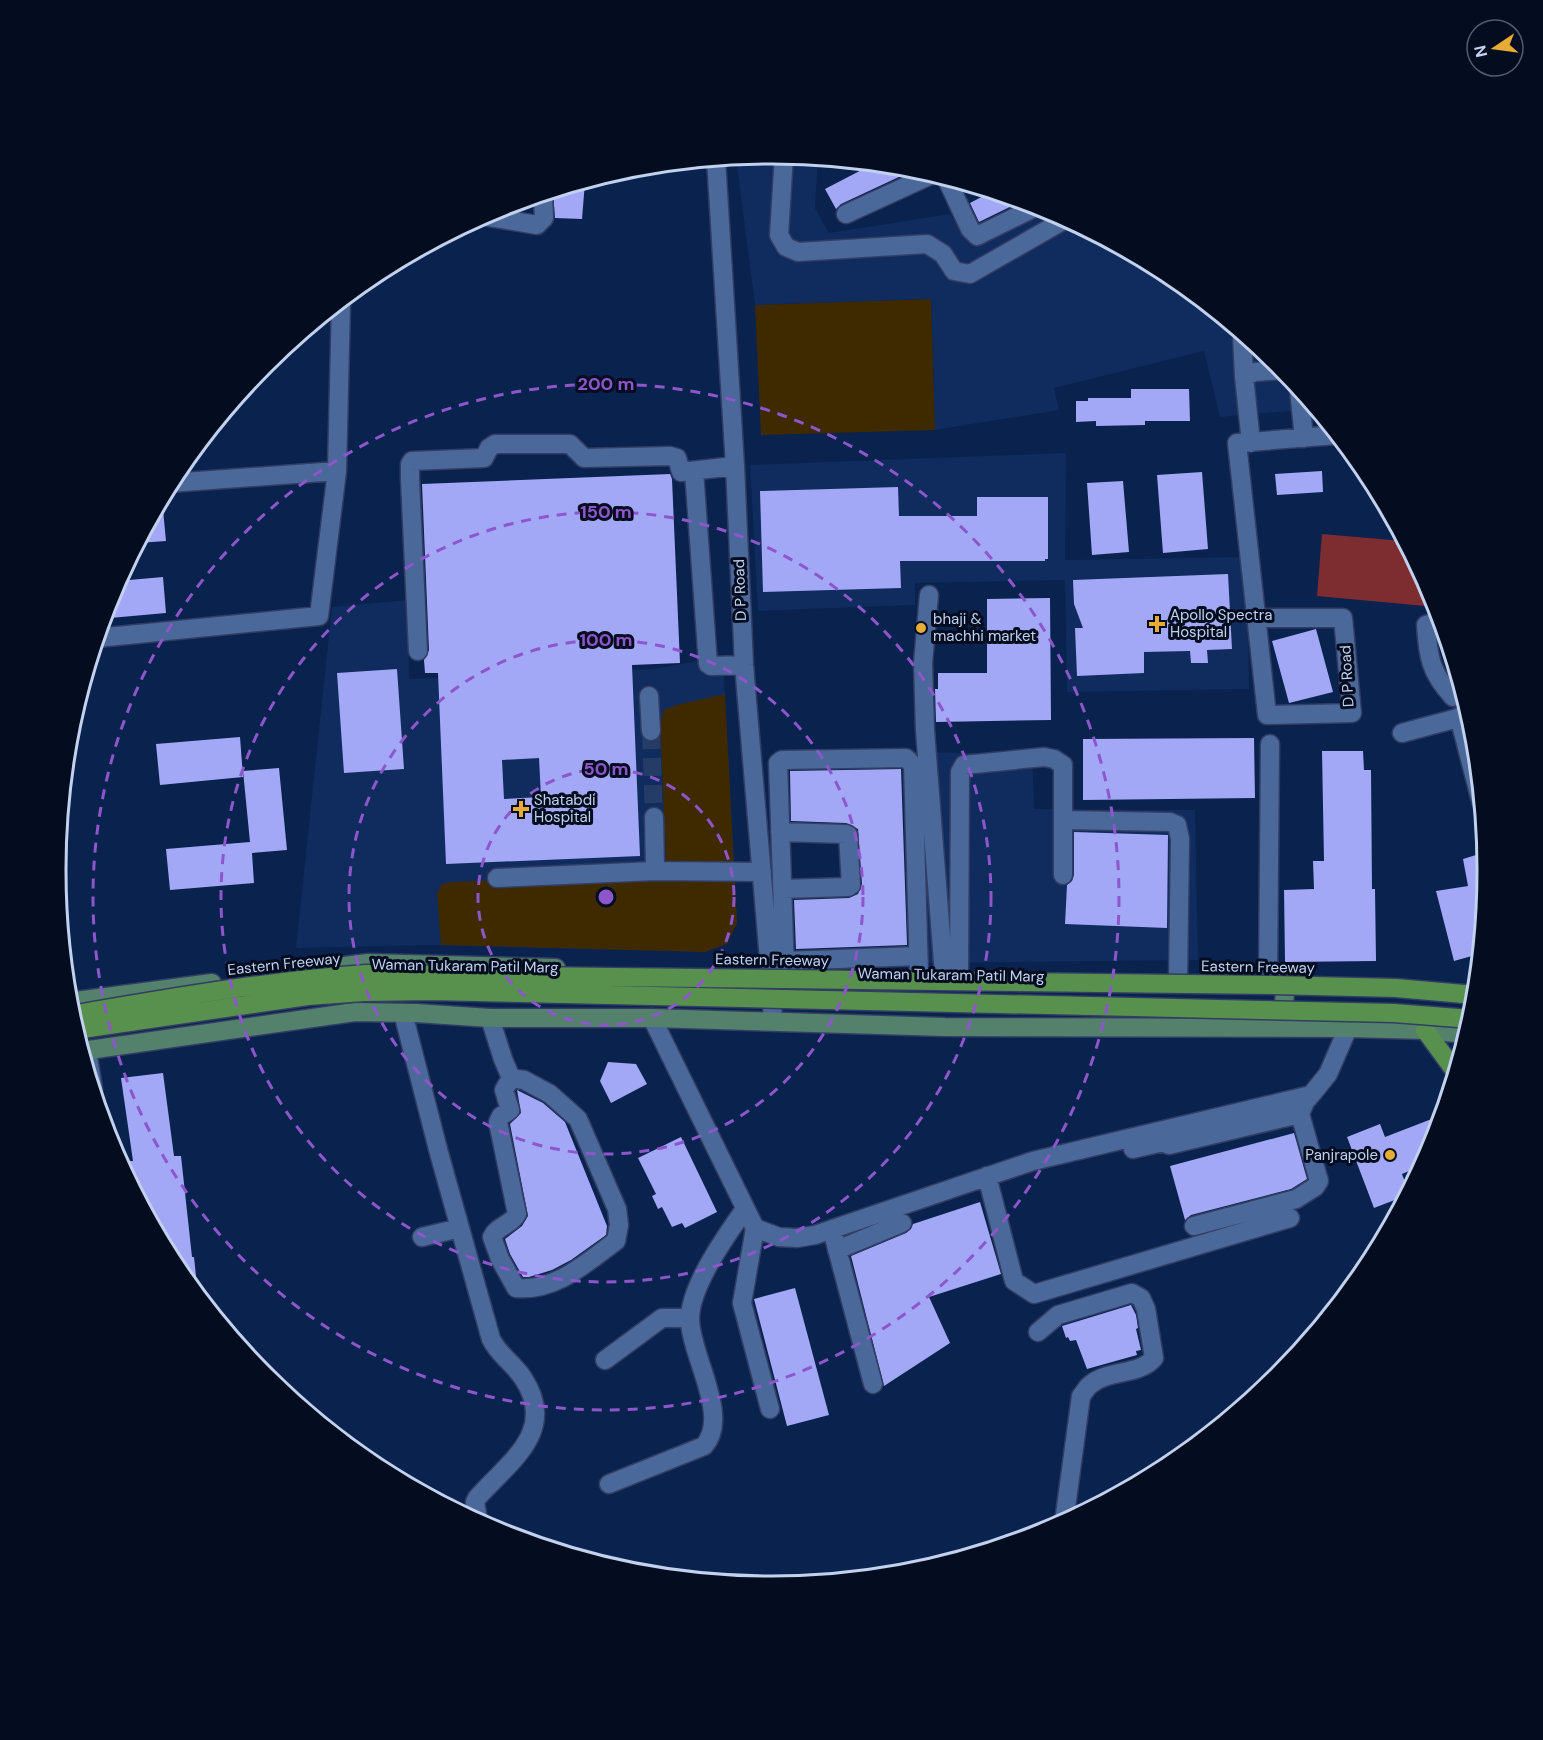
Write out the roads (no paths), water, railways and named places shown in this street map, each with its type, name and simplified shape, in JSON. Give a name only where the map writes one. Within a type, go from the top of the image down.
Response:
[{"type":"highway","name":"Eastern Freeway","points":[[81,1013],[299,979],[377,974],[1272,985],[1396,988],[1465,994]]},
{"type":"highway","points":[[85,1029],[308,996],[432,991],[1394,1013],[1461,1019]]},
{"type":"highway","points":[[1425,1030],[1450,1064]]},
{"type":"main road","name":"Waman Tukaram Patil Marg","points":[[79,1001],[368,963],[780,968],[919,965],[952,975],[1277,980],[1466,988]]},
{"type":"main road","points":[[980,1027],[981,975]]},
{"type":"main road","points":[[1277,980],[1282,1027]]},
{"type":"main road","points":[[89,1050],[355,1012],[490,1018],[652,1018],[980,1027],[1348,1028],[1457,1033]]},
{"type":"street","points":[[783,164],[779,235],[786,247],[798,252],[927,244],[943,254],[954,271],[970,274],[1056,225]]},
{"type":"street","name":"D P Road","points":[[716,167],[735,466],[744,666],[762,872],[780,968],[773,1021]]},
{"type":"street","points":[[846,214],[919,180]]},
{"type":"street","points":[[951,188],[970,229],[977,236],[1025,212]]},
{"type":"street","points":[[500,219],[537,225],[544,218],[543,203]]},
{"type":"street","points":[[105,637],[319,616],[337,471],[341,311]]},
{"type":"street","name":"D P Road","points":[[1242,345],[1244,443],[1256,618],[1267,715],[1352,713],[1342,618],[1256,618]]},
{"type":"street","points":[[1244,376],[1255,372],[1270,371]]},
{"type":"street","points":[[1300,403],[1304,438]]},
{"type":"street","points":[[1244,443],[1327,436]]},
{"type":"street","points":[[418,651],[410,470],[412,461],[484,459],[489,448],[495,444],[570,444],[584,458],[670,456],[677,458],[681,472],[735,466]]},
{"type":"street","points":[[182,482],[337,471]]},
{"type":"street","points":[[694,471],[708,664],[711,666],[744,666]]},
{"type":"street","points":[[929,595],[923,663],[925,730],[952,975]]},
{"type":"street","points":[[1432,624],[1426,626],[1431,666],[1440,683],[1453,697],[1455,696]]},
{"type":"street","points":[[649,696],[651,731]]},
{"type":"street","points":[[1402,733],[1460,717]]},
{"type":"street","points":[[1270,744],[1277,980]]},
{"type":"street","points":[[952,975],[960,772],[964,765],[1044,757],[1054,759],[1063,765],[1063,875]]},
{"type":"street","points":[[780,968],[782,889],[778,764],[782,760],[906,758],[913,765],[919,965]]},
{"type":"street","points":[[654,817],[655,871]]},
{"type":"street","points":[[1063,820],[1170,822],[1177,825],[1180,839],[1178,980]]},
{"type":"street","points":[[780,832],[848,835],[850,885],[848,887],[782,889]]},
{"type":"street","points":[[498,878],[655,871],[762,872]]},
{"type":"street","points":[[403,1013],[491,1339],[496,1349],[518,1370],[534,1400],[536,1418],[532,1434],[525,1447],[477,1498],[476,1511]]},
{"type":"street","points":[[490,1018],[511,1078]]},
{"type":"street","points":[[652,1018],[755,1228],[742,1303],[770,1409]]},
{"type":"street","points":[[1194,1226],[1296,1199],[1315,1187],[1319,1181],[1300,1114],[1305,1102],[1328,1074],[1348,1028]]},
{"type":"street","points":[[511,1078],[524,1080],[550,1094],[578,1119],[617,1209],[619,1225],[615,1241],[566,1277],[530,1289],[516,1288],[500,1259],[492,1237],[495,1231],[514,1219],[517,1214],[498,1122],[501,1116],[510,1110],[504,1090],[511,1078]]},
{"type":"street","points":[[755,1228],[779,1237],[797,1238],[832,1230],[1033,1161],[1311,1095]]},
{"type":"street","points":[[1133,1149],[1163,1142],[1169,1145],[1300,1114]]},
{"type":"street","points":[[987,1176],[1014,1281],[1034,1294],[1290,1218]]},
{"type":"street","points":[[609,1484],[704,1446],[711,1439],[713,1410],[690,1318],[696,1292],[713,1257],[745,1209]]},
{"type":"street","points":[[837,1250],[902,1223]]},
{"type":"street","points":[[422,1237],[460,1228]]},
{"type":"street","points":[[832,1230],[873,1384]]},
{"type":"street","points":[[1038,1332],[1058,1315],[1132,1293],[1141,1298],[1146,1309],[1155,1358],[1149,1365],[1102,1378],[1090,1385],[1081,1396],[1065,1511]]},
{"type":"street","points":[[605,1360],[662,1318],[690,1318]]},
{"type":"tunnel","points":[[651,731],[654,817]]},
{"type":"place","name":"Apollo Spectra Hospital","points":[[1157,624]]},
{"type":"place","name":"bhaji & machhi market","points":[[921,628]]},
{"type":"place","name":"Shatabdi Hospital","points":[[521,809]]},
{"type":"place","name":"Panjrapole","points":[[1390,1155]]}]
